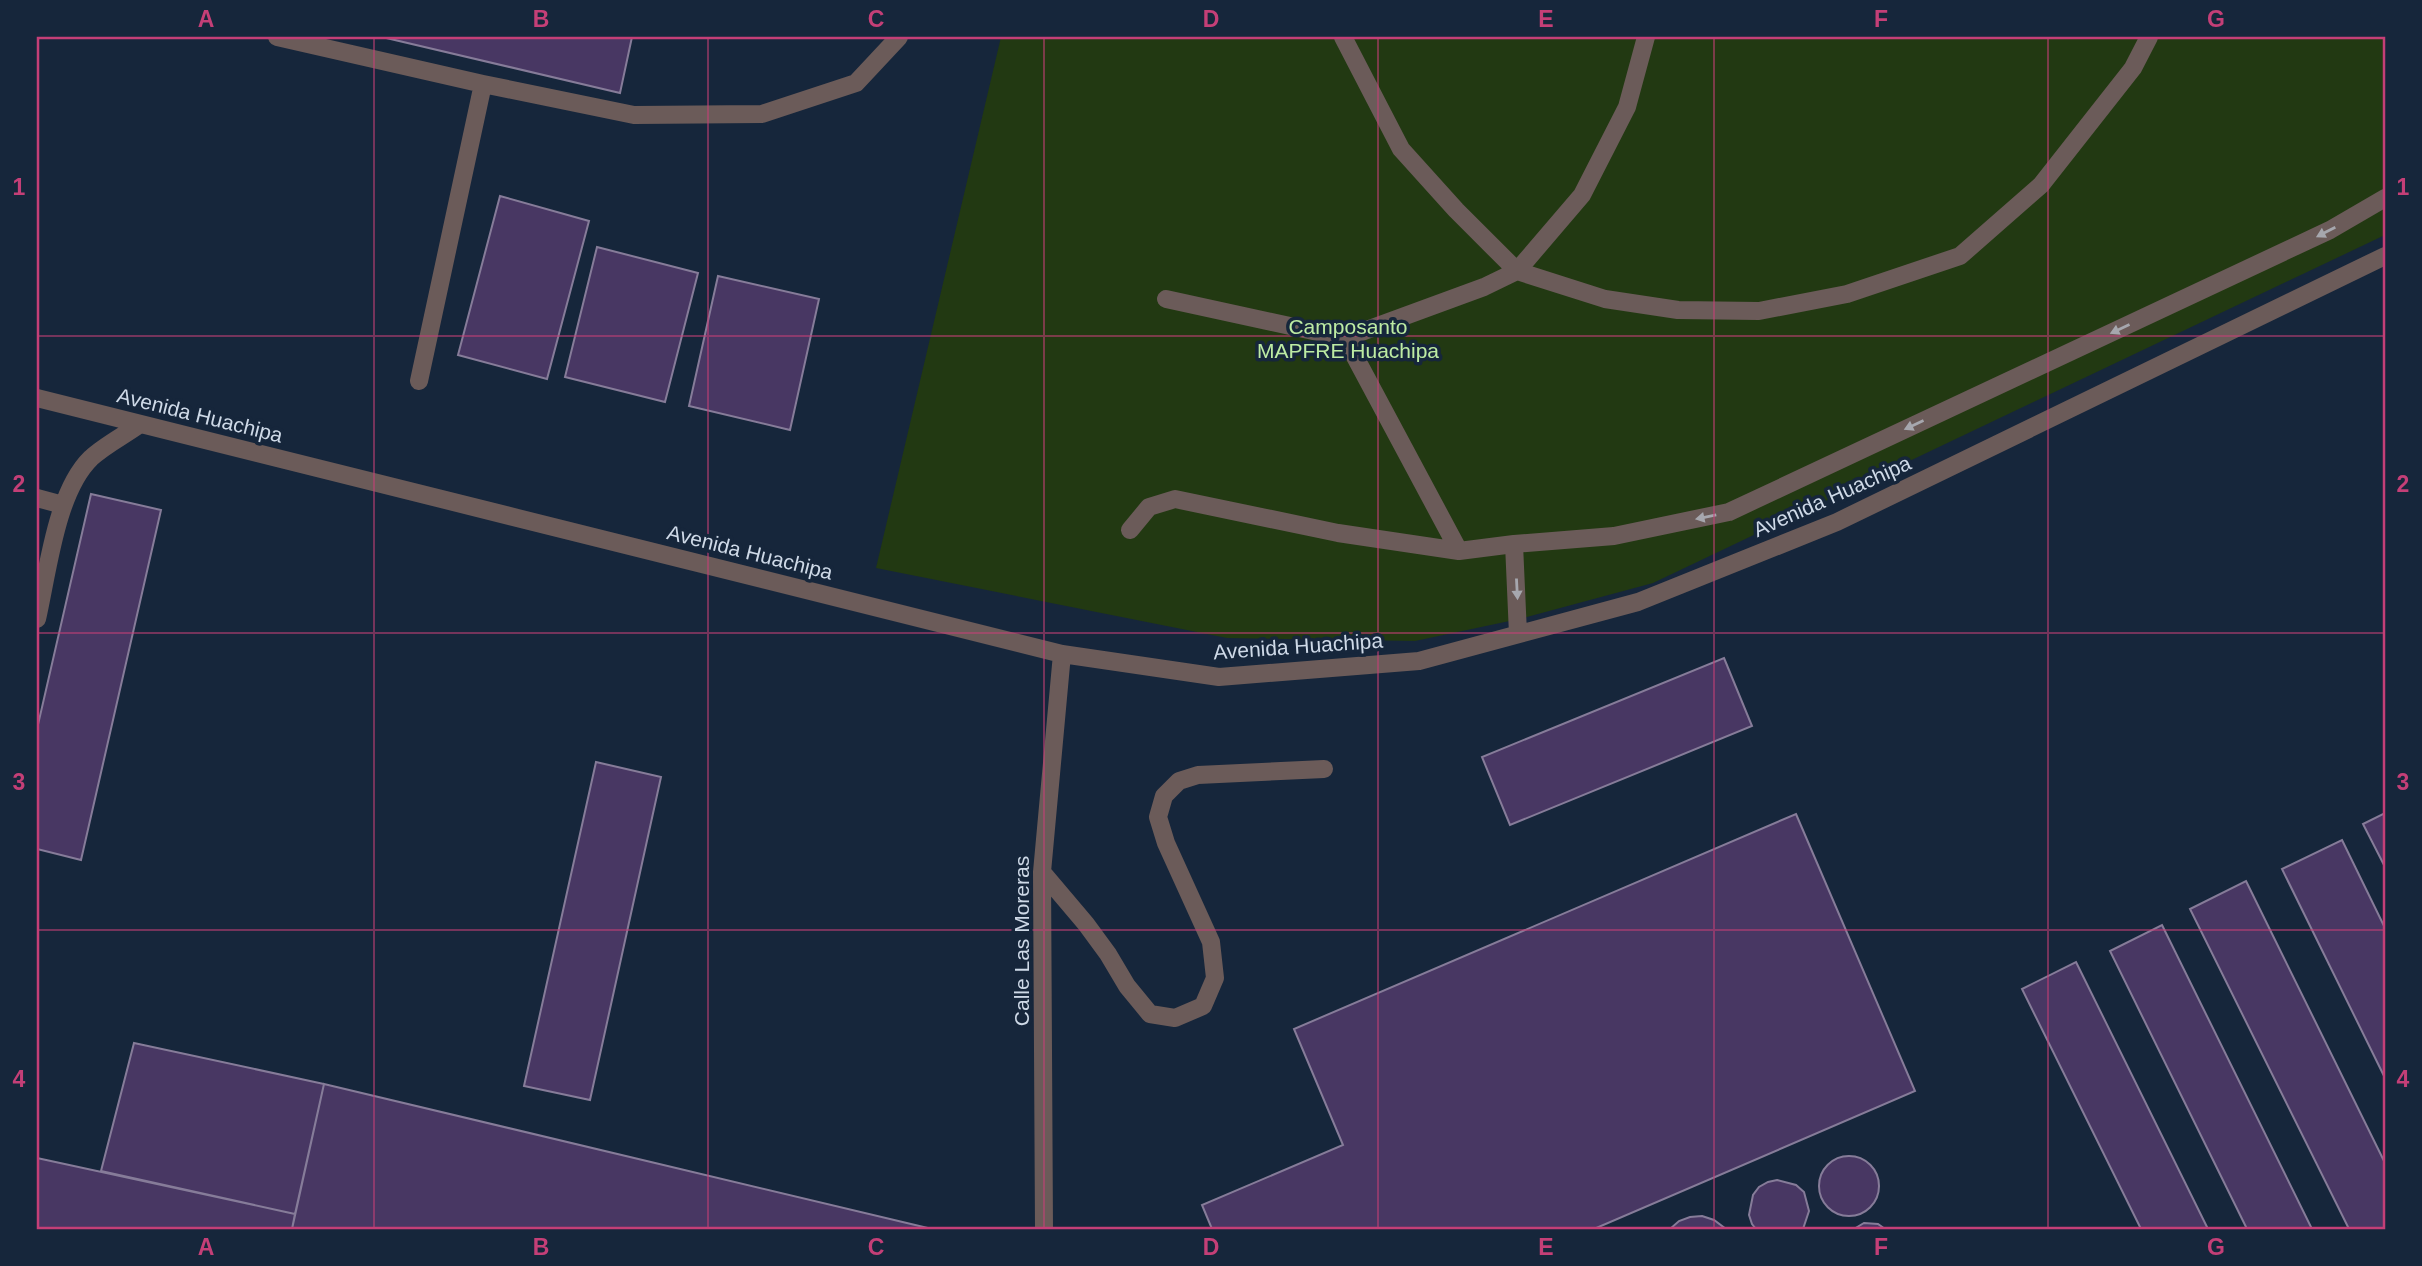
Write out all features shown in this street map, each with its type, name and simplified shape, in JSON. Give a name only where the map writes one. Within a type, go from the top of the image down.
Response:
[{"type":"street","points":[[277,37],[634,115],[762,114],[856,83],[899,37]]},
{"type":"street","points":[[1343,37],[1401,149],[1456,210],[1517,271],[1605,299],[1678,310],[1759,311],[1847,294],[1960,256],[2041,185],[2133,68],[2149,37]]},
{"type":"street","points":[[1166,299],[1345,338],[1484,287],[1517,271],[1582,195],[1627,107],[1646,37]]},
{"type":"street","points":[[419,381],[483,84]]},
{"type":"street","points":[[1130,530],[1149,508],[1175,499],[1338,533],[1459,551],[1614,536],[1729,512],[2330,230],[2385,198]]},
{"type":"street","name":"Avenida Huachipa","points":[[37,398],[1062,654],[1219,677],[1419,661],[1638,602],[1838,522],[2385,256]]},
{"type":"street","points":[[1345,338],[1459,551]]},
{"type":"street","points":[[37,619],[63,505],[74,479],[92,457],[140,424]]},
{"type":"street","points":[[37,498],[63,505]]},
{"type":"street","points":[[1514,544],[1518,634]]},
{"type":"street","name":"Calle Las Moreras","points":[[1044,1229],[1042,872],[1062,654]]},
{"type":"street","points":[[1042,872],[1086,924],[1127,986],[1150,1014],[1175,1018],[1203,1006],[1215,978],[1211,942],[1166,843],[1158,817],[1164,796],[1179,781],[1198,775],[1324,769]]},
{"type":"green space","name":"Camposanto MAPFRE Huachipa","points":[[1001,37],[2385,37],[2385,235],[1653,583],[1519,619],[1415,641],[1227,638],[876,568]]},
{"type":"building","points":[[382,37],[632,37],[620,93]]},
{"type":"building","points":[[500,196],[589,221],[547,379],[458,355]]},
{"type":"building","points":[[597,247],[698,273],[665,402],[565,377]]},
{"type":"building","points":[[718,276],[819,299],[790,430],[689,406]]},
{"type":"building","points":[[91,494],[161,510],[81,860],[37,849],[37,729]]},
{"type":"building","points":[[1724,658],[1752,726],[1510,825],[1482,757]]},
{"type":"building","points":[[596,762],[661,777],[590,1100],[524,1086]]},
{"type":"building","points":[[2385,813],[2385,867],[2363,824]]},
{"type":"building","points":[[1796,814],[1915,1091],[1594,1229],[1212,1229],[1202,1205],[1343,1145],[1294,1029]]},
{"type":"building","points":[[2342,840],[2385,928],[2385,1078],[2282,869]]},
{"type":"building","points":[[2246,881],[2385,1163],[2385,1229],[2349,1229],[2190,909]]},
{"type":"building","points":[[2162,925],[2312,1229],[2247,1229],[2110,951]]},
{"type":"building","points":[[2076,962],[2208,1229],[2141,1229],[2022,989]]},
{"type":"building","points":[[134,1043],[324,1084],[295,1214],[101,1171]]},
{"type":"building","points":[[324,1084],[932,1229],[292,1229]]},
{"type":"building","points":[[1849,1156],[1866,1161],[1874,1169],[1879,1186],[1874,1203],[1866,1211],[1849,1216],[1832,1211],[1824,1203],[1819,1186],[1824,1169],[1832,1161]]},
{"type":"building","points":[[37,1158],[295,1214],[292,1229],[37,1229]]},
{"type":"building","points":[[1777,1180],[1796,1185],[1804,1192],[1809,1211],[1803,1229],[1756,1229],[1752,1224],[1749,1215],[1753,1195],[1759,1187]]},
{"type":"building","points":[[1702,1216],[1714,1220],[1726,1229],[1670,1229],[1679,1221]]},
{"type":"building","points":[[1864,1223],[1878,1224],[1885,1229],[1854,1229]]}]
